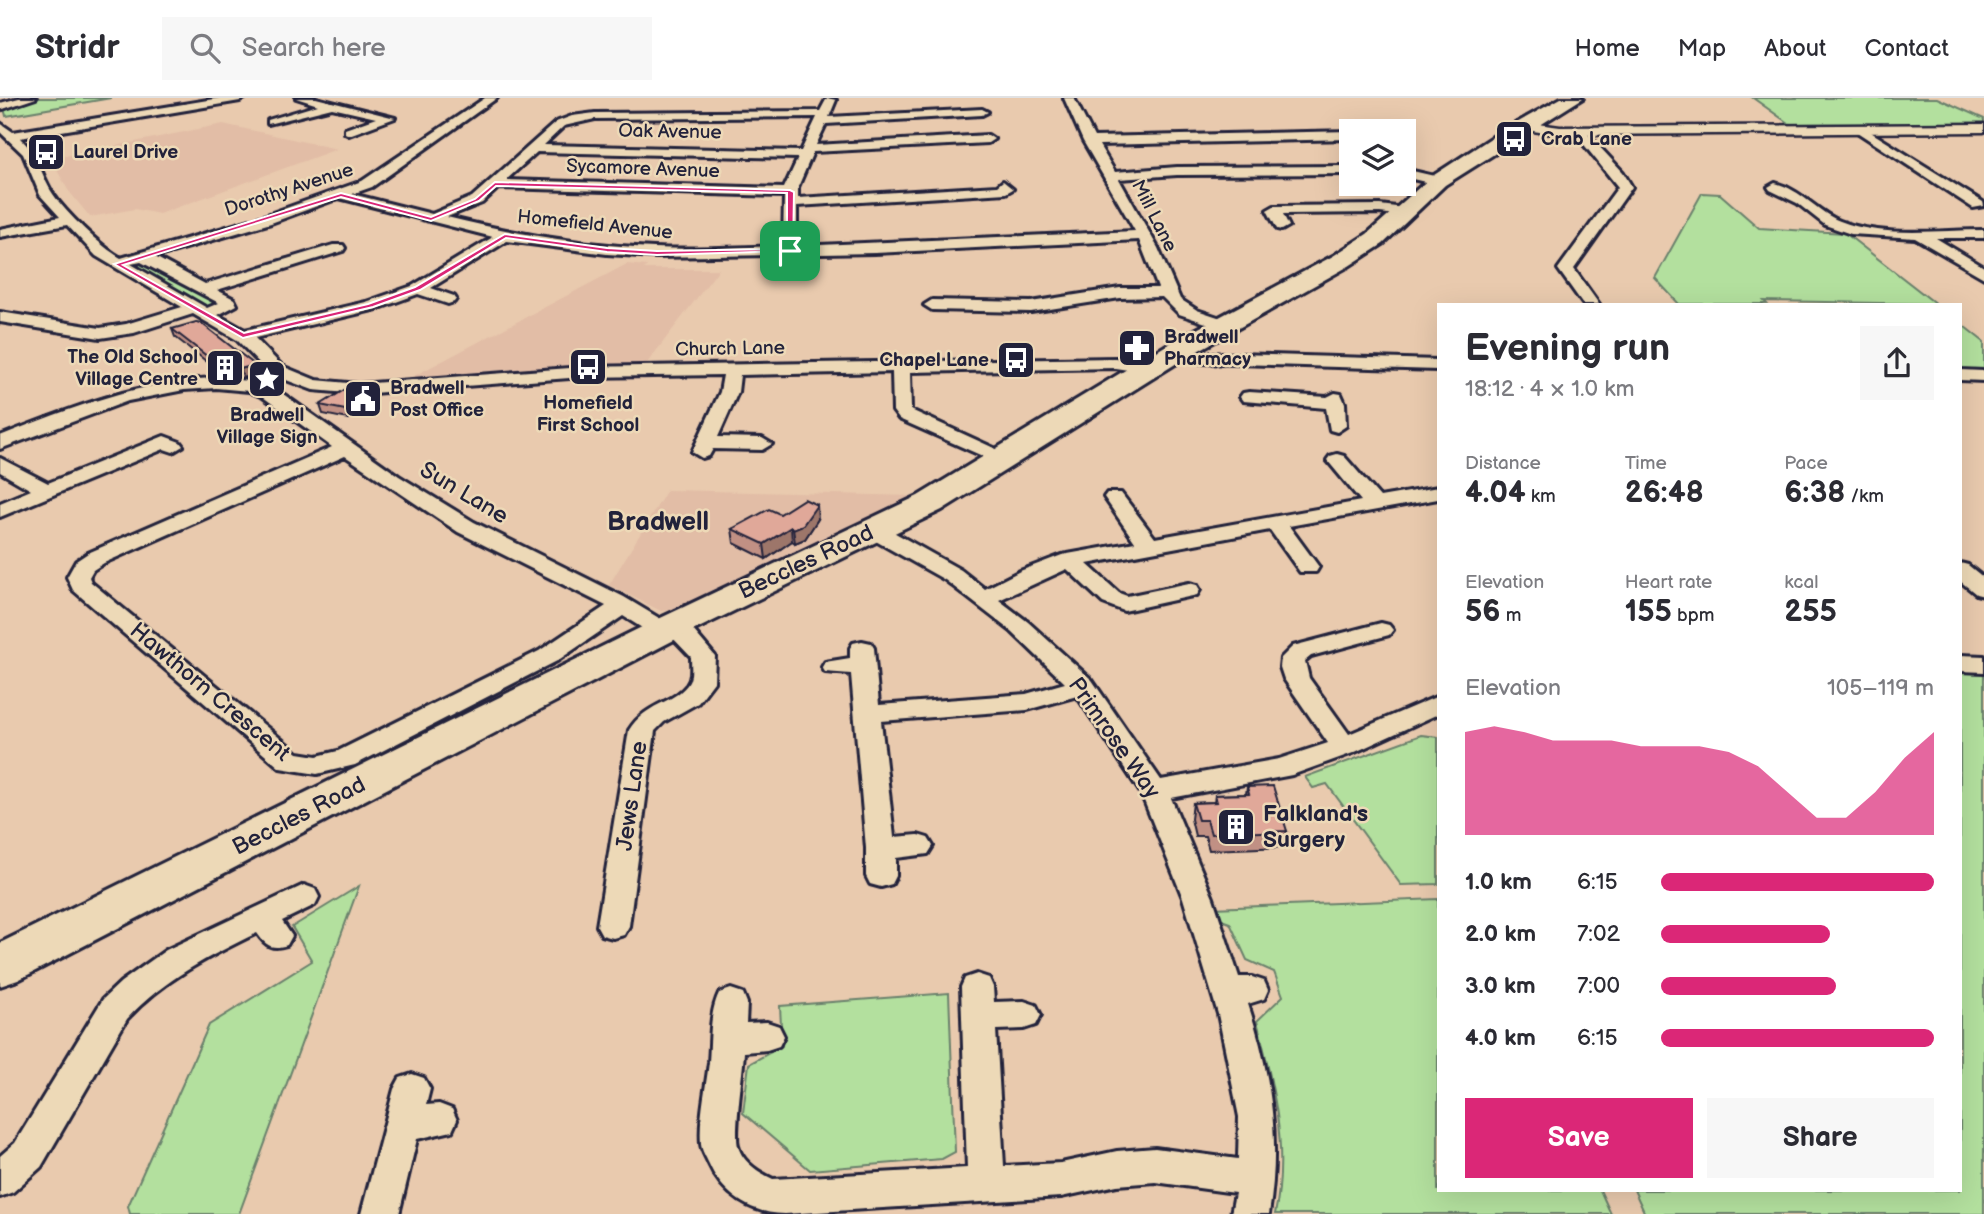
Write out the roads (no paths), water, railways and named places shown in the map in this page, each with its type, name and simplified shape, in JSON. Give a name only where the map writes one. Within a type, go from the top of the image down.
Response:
[{"type":"highway","name":"Beccles Road","points":[[0,966],[667,629],[950,492],[1161,360],[1341,261],[1375,239],[1438,181],[1574,98]]},
{"type":"street","points":[[0,107],[31,98]]},
{"type":"street","points":[[5,131],[142,105],[240,98]]},
{"type":"street","points":[[301,98],[328,106],[395,117],[349,130]]},
{"type":"street","name":"Dorothy Avenue","points":[[117,264],[341,195],[375,181],[492,98]]},
{"type":"street","points":[[790,251],[790,197],[832,98]]},
{"type":"street","name":"Mill Lane","points":[[1069,98],[1088,141],[1128,202],[1172,300],[1180,308],[1227,325]]},
{"type":"street","points":[[142,105],[160,123]]},
{"type":"street","points":[[272,122],[328,106]]},
{"type":"street","points":[[431,219],[477,200],[563,122],[586,116],[824,117],[982,112]]},
{"type":"street","points":[[1524,127],[1579,131],[1984,128]]},
{"type":"street","points":[[1861,130],[1978,205]]},
{"type":"street","points":[[5,131],[29,153],[47,195],[90,243],[117,264],[243,336],[276,370],[313,385]]},
{"type":"street","points":[[1579,131],[1618,175],[1625,187],[1566,269],[1590,303]]},
{"type":"street","points":[[1088,141],[1339,135]]},
{"type":"street","name":"Oak Avenue","points":[[533,148],[808,152],[988,139]]},
{"type":"street","points":[[1110,176],[1177,171],[1339,170]]},
{"type":"street","points":[[1416,176],[1438,181]]},
{"type":"street","name":"Sycamore Avenue","points":[[495,184],[790,197],[1006,189]]},
{"type":"street","points":[[1775,187],[1802,200],[1840,227],[1873,234],[1984,233]]},
{"type":"street","name":"Homefield Avenue","points":[[341,195],[505,236],[607,250],[657,253],[790,251],[1144,235]]},
{"type":"street","points":[[1282,226],[1274,210],[1380,209],[1404,212]]},
{"type":"street","points":[[0,233],[69,220]]},
{"type":"street","points":[[1918,234],[1984,274]]},
{"type":"street","points":[[243,336],[371,306],[418,289],[505,236]]},
{"type":"street","points":[[205,289],[338,248]]},
{"type":"street","points":[[0,317],[100,333],[229,305],[229,302],[143,257]]},
{"type":"street","points":[[418,289],[449,299]]},
{"type":"street","points":[[932,305],[1031,307],[1110,294],[1169,292]]},
{"type":"street","name":"Church Lane","points":[[313,385],[359,389],[583,372],[901,368],[1203,358],[1250,385]]},
{"type":"street","points":[[1250,385],[1437,365]]},
{"type":"street","points":[[901,368],[902,411],[906,415],[987,452]]},
{"type":"street","points":[[732,371],[729,392],[704,448],[762,444]]},
{"type":"street","points":[[1962,375],[1984,376]]},
{"type":"street","name":"Sun Lane","points":[[0,443],[87,407],[142,391],[206,383],[249,386],[270,391],[310,424],[467,528],[667,629]]},
{"type":"street","points":[[279,398],[313,385]]},
{"type":"street","points":[[1250,385],[1336,400],[1337,426]]},
{"type":"street","points":[[0,511],[164,442]]},
{"type":"street","name":"Hawthorn Crescent","points":[[347,448],[96,558],[84,566],[78,577],[81,584],[290,761],[317,765],[345,759],[548,656],[621,607]]},
{"type":"street","points":[[1338,460],[1376,505]]},
{"type":"street","points":[[0,464],[47,491]]},
{"type":"street","points":[[985,598],[1028,576],[1070,560],[1437,493]]},
{"type":"street","points":[[1114,497],[1150,547]]},
{"type":"street","points":[[1275,522],[1308,567]]},
{"type":"street","name":"Primrose Way","points":[[873,530],[953,575],[985,598],[1083,686],[1154,791],[1240,991],[1257,1117],[1253,1197]]},
{"type":"street","points":[[1070,560],[1111,598],[1124,604],[1189,590]]},
{"type":"street","points":[[1962,572],[1984,589]]},
{"type":"street","name":"Jews Lane","points":[[613,926],[642,730],[657,713],[700,686],[703,673],[703,656],[685,635],[667,629]]},
{"type":"street","points":[[1344,747],[1297,679],[1292,667],[1293,658],[1302,651],[1381,631]]},
{"type":"street","points":[[834,667],[863,657],[881,862],[918,846]]},
{"type":"street","points":[[1962,663],[1984,664]]},
{"type":"street","points":[[867,714],[1027,702],[1083,686]]},
{"type":"street","points":[[1154,791],[1282,768],[1344,747],[1437,704]]},
{"type":"street","points":[[0,1180],[28,1155],[115,1009],[128,993],[155,970],[269,927],[304,897]]},
{"type":"street","points":[[986,1185],[978,1002],[1024,1015]]},
{"type":"street","points":[[731,1003],[719,1146],[726,1166],[743,1184],[772,1197],[1061,1180],[1117,1168],[1155,1165],[1253,1197]]},
{"type":"street","points":[[727,1039],[766,1036]]},
{"type":"street","points":[[380,1214],[412,1089]]},
{"type":"street","points":[[403,1124],[439,1120]]},
{"type":"place","name":"Crab Lane","points":[[1514,139]]},
{"type":"place","name":"Laurel Drive","points":[[46,152]]},
{"type":"place","name":"Bradwell Pharmacy","points":[[1137,348]]},
{"type":"place","name":"Chapel Lane","points":[[1016,360]]},
{"type":"place","name":"Homefield First School","points":[[588,367]]},
{"type":"place","name":"The Old School Village Centre","points":[[225,368]]},
{"type":"place","name":"Bradwell Village Sign","points":[[267,379]]},
{"type":"place","name":"Bradwell Post Office","points":[[363,399]]},
{"type":"place","name":"Falkland's Surgery","points":[[1236,827]]},
{"type":"district","name":"Bradwell","points":[[658,522]]}]
